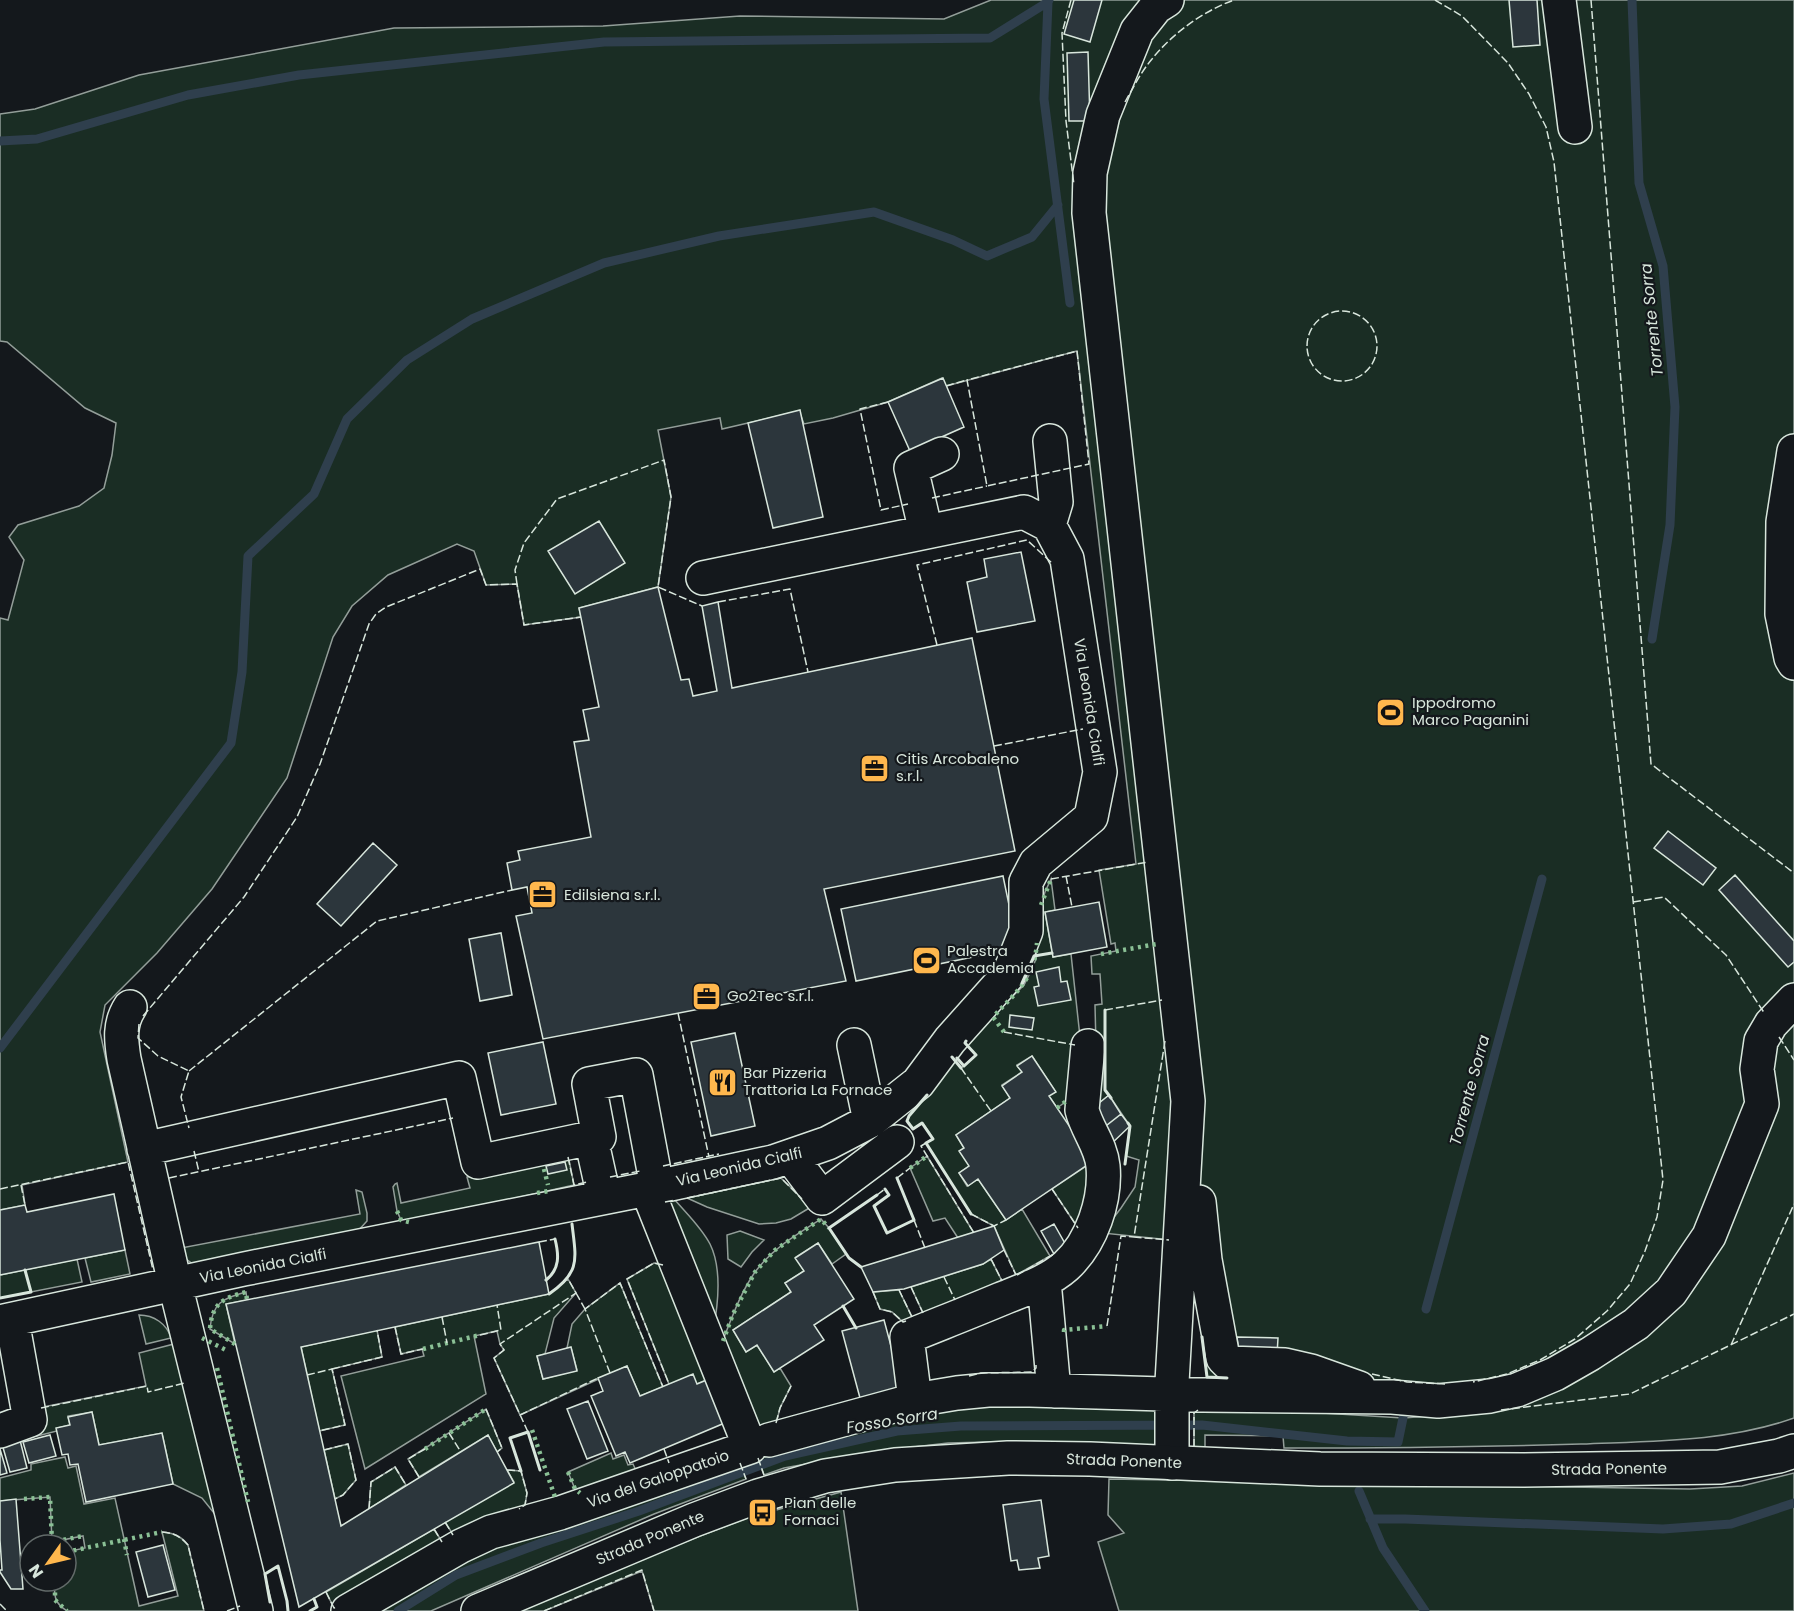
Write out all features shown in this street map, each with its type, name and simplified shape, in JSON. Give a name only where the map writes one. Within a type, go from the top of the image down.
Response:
[{"type":"street","points":[[1167,0],[1156,7],[1137,31],[1103,115],[1090,173],[1089,213],[1205,1260],[1223,1358],[1228,1363],[1285,1365],[1392,1397]]},
{"type":"street","points":[[1559,0],[1575,127]]},
{"type":"street","points":[[703,578],[1024,512],[1049,525],[1056,502],[1050,441]]},
{"type":"street","points":[[1794,451],[1783,522],[1782,614],[1794,663]]},
{"type":"street","points":[[926,532],[911,468],[942,454]]},
{"type":"street","name":"Via Leonida Cialfi","points":[[6,1321],[175,1284],[652,1188],[791,1157],[828,1143],[870,1121],[918,1083],[950,1040],[1009,974],[1026,931],[1026,882],[1036,863],[1091,818],[1100,772],[1067,559],[1049,525]]},
{"type":"street","points":[[1172,1406],[1187,1395],[1392,1397],[1438,1401],[1490,1396],[1517,1390],[1555,1374],[1590,1354],[1636,1323],[1671,1292],[1708,1236],[1762,1104],[1757,1069],[1761,1041],[1771,1024],[1794,1000]]},
{"type":"street","points":[[130,1007],[124,1016],[121,1028],[122,1043],[144,1149],[256,1611]]},
{"type":"street","points":[[854,1045],[870,1121]]},
{"type":"street","points":[[915,1400],[907,1337],[1044,1281],[1066,1266],[1083,1246],[1095,1223],[1102,1190],[1103,1167],[1101,1151],[1082,1110],[1088,1046]]},
{"type":"street","points":[[144,1149],[459,1078],[478,1162],[599,1137],[589,1084],[636,1075],[652,1188]]},
{"type":"street","points":[[1172,1454],[1172,1406],[1188,1101]]},
{"type":"street","points":[[591,1138],[604,1197]]},
{"type":"street","points":[[791,1157],[822,1198],[897,1142]]},
{"type":"street","name":"Via del Galoppatoio","points":[[348,1611],[461,1546],[491,1532],[566,1511],[750,1448],[652,1188]]},
{"type":"street","points":[[1044,1281],[1054,1391]]},
{"type":"street","points":[[0,1431],[30,1420],[6,1321]]},
{"type":"street","points":[[769,1440],[915,1400],[988,1390],[1163,1394],[1168,1396],[1172,1406]]},
{"type":"street","name":"Strada Ponente","points":[[478,1611],[725,1507],[825,1476],[895,1465],[999,1458],[1090,1458],[1172,1454],[1320,1469],[1450,1471],[1720,1467],[1794,1451]]},
{"type":"green space","points":[[991,0],[1794,0],[1794,1418],[1742,1432],[1662,1441],[1507,1446],[1284,1448],[1283,1436],[1205,1435],[1205,1447],[1194,1447],[1194,1413],[1239,1378],[1207,1377],[1190,1242],[1102,1233],[1135,1187],[1139,1160],[1126,1156],[1130,1126],[1109,1095],[1088,1112],[1096,1046],[1095,1005],[1102,1004],[1100,974],[1092,974],[1091,956],[1116,951],[1115,943],[1111,944],[1099,870],[1136,864],[1077,351],[946,386],[942,378],[888,402],[804,424],[799,411],[722,429],[720,418],[658,430],[671,497],[658,587],[579,608],[581,617],[524,625],[517,584],[486,585],[474,551],[457,544],[388,575],[352,606],[333,637],[287,778],[212,889],[157,953],[105,1005],[100,1032],[128,1162],[22,1185],[25,1205],[0,1210],[0,618],[8,620],[24,560],[9,537],[18,525],[79,506],[104,488],[112,455],[116,423],[85,408],[7,342],[0,341],[0,114],[35,109],[139,75],[394,28],[603,26],[740,16],[944,19]],"holes":[[[1258,1409],[1483,1412],[1403,1418]]]},
{"type":"green space","points":[[1051,879],[1055,910],[1045,912],[1053,957],[1071,954],[1081,1046],[1079,1092],[1057,1108],[1049,1096],[1055,1091],[1032,1056],[1017,1065],[1022,1072],[1002,1085],[1010,1098],[956,1135],[964,1148],[969,1166],[959,1173],[967,1186],[978,1179],[1006,1220],[1022,1209],[1050,1256],[1016,1275],[994,1226],[971,1214],[926,1143],[933,1138],[923,1123],[913,1129],[907,1121],[932,1089],[952,1057],[961,1068],[976,1055],[965,1043],[1024,985],[1036,959],[1039,911]]},
{"type":"green space","points":[[568,1155],[574,1185],[410,1222],[401,1220],[397,1211],[393,1187],[397,1183],[401,1203],[470,1188],[467,1177]]},
{"type":"green space","points":[[927,1156],[974,1233],[958,1238],[945,1218],[933,1221],[910,1168]]},
{"type":"green space","points":[[1097,1159],[1082,1234],[1052,1189]]},
{"type":"green space","points":[[781,1178],[811,1207],[791,1219],[776,1223],[759,1224],[687,1198]]},
{"type":"green space","points":[[356,1190],[362,1192],[367,1213],[367,1221],[357,1232],[193,1264],[186,1259],[181,1248],[360,1214]]},
{"type":"green space","points":[[675,1200],[702,1232],[714,1254],[718,1287],[713,1332],[662,1203]]},
{"type":"green space","points":[[821,1219],[846,1254],[832,1264],[818,1243],[796,1257],[804,1271],[785,1283],[791,1292],[733,1330],[746,1352],[757,1345],[774,1372],[780,1368],[791,1386],[780,1408],[775,1428],[760,1433],[723,1340],[741,1296],[755,1272],[777,1249]]},
{"type":"green space","points":[[740,1231],[764,1240],[741,1267],[728,1259],[727,1235]]},
{"type":"green space","points":[[125,1250],[130,1274],[91,1282],[85,1258]]},
{"type":"green space","points":[[77,1259],[82,1282],[0,1298],[0,1275]]},
{"type":"green space","points":[[991,1259],[1002,1281],[923,1313],[911,1287],[983,1264]]},
{"type":"green space","points":[[654,1263],[663,1265],[709,1379],[697,1384],[669,1384],[627,1279]]},
{"type":"green space","points":[[568,1279],[576,1293],[554,1318],[545,1354],[537,1356],[543,1379],[577,1370],[571,1348],[567,1348],[572,1324],[585,1309],[620,1283],[663,1387],[640,1396],[627,1366],[520,1415],[494,1358],[504,1350],[497,1331],[474,1336],[486,1394],[365,1469],[341,1376],[424,1356],[422,1349],[401,1354],[395,1327],[549,1294]]},
{"type":"green space","points":[[899,1290],[912,1317],[903,1322],[892,1312],[880,1309],[873,1292]]},
{"type":"green space","points":[[246,1292],[247,1300],[226,1304],[235,1344],[210,1329],[211,1320],[216,1307],[225,1299]]},
{"type":"green space","points":[[139,1315],[159,1321],[171,1338],[146,1344]]},
{"type":"green space","points":[[377,1330],[382,1357],[332,1369],[345,1425],[319,1431],[301,1347]]},
{"type":"green space","points":[[174,1344],[218,1518],[202,1498],[173,1484],[162,1433],[99,1445],[92,1412],[68,1416],[70,1425],[37,1436],[33,1409],[146,1386],[139,1353]]},
{"type":"green space","points":[[973,1405],[1155,1409],[1158,1413],[1158,1446],[1034,1441],[948,1443],[879,1451],[784,1468],[764,1475],[756,1454],[909,1414]]},
{"type":"green space","points":[[486,1409],[502,1448],[497,1452],[488,1435],[419,1477],[408,1459]]},
{"type":"green space","points":[[348,1444],[356,1480],[343,1495],[335,1499],[324,1450]]},
{"type":"green space","points":[[611,1453],[613,1459],[624,1455],[628,1465],[633,1464],[638,1475],[581,1494],[575,1489],[568,1472]]},
{"type":"green space","points":[[65,1457],[68,1468],[76,1466],[84,1504],[115,1498],[139,1606],[178,1596],[162,1532],[183,1539],[188,1545],[204,1611],[67,1611],[59,1605],[55,1593],[78,1593],[78,1549],[85,1548],[83,1536],[78,1537],[78,1533],[52,1533],[50,1497],[0,1501],[0,1478],[31,1470],[31,1464]]},
{"type":"green space","points":[[739,1460],[746,1479],[654,1514],[431,1611],[363,1611],[464,1556]]},
{"type":"green space","points":[[395,1467],[406,1485],[369,1509],[371,1482]]},
{"type":"green space","points":[[507,1470],[521,1471],[527,1493],[525,1505],[456,1539],[445,1522],[514,1482]]},
{"type":"green space","points":[[1794,1473],[1794,1611],[1119,1611],[1098,1542],[1124,1533],[1108,1515],[1109,1479],[1690,1489],[1742,1486]]},
{"type":"green space","points":[[841,1492],[858,1611],[654,1611],[642,1571],[544,1611],[514,1611],[747,1518]]},
{"type":"green space","points":[[434,1529],[444,1545],[334,1608],[326,1592]]},
{"type":"building","points":[[1074,0],[1102,0],[1090,42],[1064,34]]},
{"type":"building","points":[[1509,0],[1537,0],[1540,45],[1513,47]]},
{"type":"building","points":[[1088,52],[1090,121],[1069,121],[1067,53]]},
{"type":"building","points":[[943,378],[964,427],[910,451],[888,402]]},
{"type":"building","points":[[800,410],[823,517],[773,528],[748,423]]},
{"type":"building","points":[[599,521],[625,563],[575,594],[548,551]]},
{"type":"building","points":[[1021,552],[1035,621],[977,632],[967,582],[987,577],[984,559]]},
{"type":"building","points":[[658,587],[681,680],[689,679],[693,696],[717,691],[702,606],[718,602],[732,688],[972,638],[1015,851],[824,889],[846,981],[543,1039],[516,916],[532,913],[527,887],[512,890],[507,863],[520,860],[518,851],[591,837],[574,742],[589,740],[583,710],[599,707],[579,608]]},
{"type":"building","points":[[1668,831],[1716,868],[1703,885],[1654,848]]},
{"type":"building","points":[[373,843],[397,865],[341,926],[317,904]]},
{"type":"building","points":[[1735,875],[1794,941],[1794,962],[1788,967],[1719,890]]},
{"type":"building","points":[[1003,876],[1014,929],[1002,951],[856,981],[841,909]]},
{"type":"building","points":[[1099,902],[1107,947],[1053,957],[1045,912]]},
{"type":"building","points":[[501,933],[512,995],[480,1001],[469,939]]},
{"type":"building","points":[[1059,967],[1061,982],[1067,981],[1071,1000],[1038,1006],[1034,987],[1039,986],[1036,972]]},
{"type":"building","points":[[1010,1015],[1034,1018],[1032,1030],[1009,1027]]},
{"type":"building","points":[[735,1033],[755,1126],[711,1136],[691,1042]]},
{"type":"building","points":[[543,1042],[556,1104],[501,1115],[488,1053]]},
{"type":"building","points":[[1032,1056],[1056,1092],[1049,1096],[1093,1161],[1006,1220],[978,1179],[968,1186],[959,1173],[969,1166],[959,1151],[964,1148],[956,1135],[1010,1098],[1002,1086],[1022,1072],[1017,1066]]},
{"type":"building","points":[[1109,1095],[1121,1114],[1102,1129],[1088,1112]]},
{"type":"building","points":[[1121,1114],[1130,1126],[1109,1146],[1102,1129]]},
{"type":"building","points":[[565,1162],[567,1170],[548,1174],[546,1166]]},
{"type":"building","points":[[114,1194],[125,1250],[0,1275],[0,1210],[25,1205],[27,1212]]},
{"type":"building","points":[[1054,1224],[1067,1247],[1054,1254],[1041,1231]]},
{"type":"building","points":[[994,1226],[1004,1250],[983,1264],[904,1289],[873,1292],[861,1267]]},
{"type":"building","points":[[539,1242],[549,1294],[301,1347],[341,1526],[488,1435],[514,1483],[299,1607],[226,1304]]},
{"type":"building","points":[[818,1243],[854,1299],[814,1325],[824,1340],[774,1372],[757,1345],[746,1352],[733,1330],[791,1292],[785,1283],[804,1271],[795,1258]]},
{"type":"building","points":[[884,1320],[902,1387],[860,1398],[842,1331]]},
{"type":"building","points":[[1237,1337],[1278,1338],[1277,1355],[1239,1353]]},
{"type":"building","points":[[571,1347],[577,1371],[543,1379],[537,1356]]},
{"type":"building","points":[[627,1366],[640,1396],[693,1374],[697,1384],[709,1379],[727,1422],[630,1463],[625,1452],[616,1456],[591,1396],[603,1391],[598,1378]]},
{"type":"building","points":[[588,1401],[608,1451],[587,1459],[567,1409]]},
{"type":"building","points":[[92,1412],[99,1445],[162,1433],[173,1484],[86,1502],[78,1464],[70,1465],[68,1454],[62,1455],[56,1428],[70,1425],[68,1417]]},
{"type":"building","points":[[50,1435],[56,1456],[29,1463],[23,1442]]},
{"type":"building","points":[[20,1440],[27,1468],[10,1472],[2,1444]]},
{"type":"building","points":[[0,1449],[7,1473],[0,1475]]},
{"type":"building","points":[[16,1499],[19,1533],[18,1589],[11,1589],[0,1572],[2,1570],[0,1501]]},
{"type":"building","points":[[1041,1500],[1049,1556],[1038,1558],[1040,1568],[1019,1570],[1017,1560],[1011,1561],[1003,1505]]},
{"type":"building","points":[[163,1545],[175,1590],[148,1597],[136,1552]]},
{"type":"waterway","points":[[0,141],[37,139],[188,95],[299,75],[604,42],[990,38],[1049,0]]},
{"type":"waterway","name":"Torrente Sorra","points":[[1632,0],[1639,183],[1663,266],[1675,407],[1670,525],[1652,639]]},
{"type":"waterway","points":[[1048,2],[1044,99],[1070,303]]},
{"type":"waterway","points":[[0,1048],[231,743],[242,672],[248,556],[314,494],[347,419],[407,360],[472,319],[604,263],[719,236],[874,212],[953,240],[987,256],[1032,237],[1058,205]]},
{"type":"waterway","name":"Torrente Sorra","points":[[1426,1309],[1542,879]]},
{"type":"waterway","name":"Fosso Sorra","points":[[398,1611],[456,1575],[541,1543],[639,1511],[785,1456],[897,1431],[961,1426],[1202,1425],[1347,1441],[1398,1442],[1403,1418]]},
{"type":"waterway","points":[[1359,1491],[1383,1548],[1425,1611]]},
{"type":"waterway","points":[[1370,1519],[1663,1529],[1731,1524],[1794,1503]]},
{"type":"hedge","points":[[1041,905],[1051,879]]},
{"type":"hedge","points":[[1004,1032],[993,1017],[1017,992],[1028,976],[1037,943]]},
{"type":"hedge","points":[[1101,954],[1157,944]]},
{"type":"hedge","points":[[1057,1108],[1069,1099]]},
{"type":"hedge","points":[[910,1168],[927,1156]]},
{"type":"hedge","points":[[544,1169],[548,1185]]},
{"type":"hedge","points":[[537,1193],[549,1191]]},
{"type":"hedge","points":[[397,1211],[401,1220],[409,1222]]},
{"type":"hedge","points":[[723,1341],[733,1314],[755,1272],[775,1250],[821,1219],[829,1228]]},
{"type":"hedge","points":[[235,1344],[210,1329],[211,1320],[216,1307],[225,1299],[246,1292],[247,1300]]},
{"type":"hedge","points":[[1064,1332],[1064,1330],[1107,1326]]},
{"type":"hedge","points":[[423,1349],[480,1335]]},
{"type":"hedge","points":[[202,1338],[226,1350]]},
{"type":"hedge","points":[[217,1368],[248,1502]]},
{"type":"hedge","points":[[425,1449],[486,1409]]},
{"type":"hedge","points":[[532,1430],[556,1500]]},
{"type":"hedge","points":[[568,1472],[575,1489],[580,1493]]},
{"type":"hedge","points":[[24,1499],[50,1497],[52,1542],[83,1536]]},
{"type":"hedge","points":[[78,1550],[162,1532]]},
{"type":"hedge","points":[[124,1539],[127,1555]]},
{"type":"hedge","points":[[55,1593],[55,1600],[67,1611]]},
{"type":"fence","points":[[1071,0],[1062,33],[1066,121],[1074,185]]},
{"type":"fence","points":[[1125,102],[1148,64],[1169,41],[1189,24],[1211,10],[1234,0]]},
{"type":"fence","points":[[1435,0],[1462,16],[1508,63],[1529,94],[1546,127],[1554,162],[1663,1180],[1657,1217],[1645,1251],[1630,1284],[1607,1311],[1575,1339],[1540,1360],[1507,1374],[1473,1382]]},
{"type":"fence","points":[[1591,0],[1651,764],[1794,873]]},
{"type":"fence","points":[[1342,311],[1361,317],[1371,327],[1377,346],[1371,365],[1361,375],[1342,381],[1323,375],[1313,365],[1307,346],[1313,327],[1323,317],[1342,311]]},
{"type":"fence","points":[[1077,351],[1089,464],[987,486],[967,380],[1077,351]]},
{"type":"fence","points":[[946,386],[967,380]]},
{"type":"fence","points":[[888,402],[860,409],[881,510],[908,504]]},
{"type":"fence","points":[[517,584],[515,570],[524,543],[557,499],[664,460],[671,497],[658,587],[702,606]]},
{"type":"fence","points":[[932,498],[987,486]]},
{"type":"fence","points":[[937,645],[917,565],[1027,540],[1053,564]]},
{"type":"fence","points":[[143,1016],[244,897],[297,817],[320,764],[369,624],[376,614],[386,607],[480,569],[486,585],[517,584],[524,625],[581,617]]},
{"type":"fence","points":[[718,602],[790,589],[808,672]]},
{"type":"fence","points":[[994,746],[1083,729]]},
{"type":"fence","points":[[1051,879],[1148,862]]},
{"type":"fence","points":[[1066,876],[1072,907]]},
{"type":"fence","points":[[189,1071],[377,921],[512,890]]},
{"type":"fence","points":[[1633,902],[1664,897],[1726,955],[1765,1014]]},
{"type":"fence","points":[[1105,1010],[1162,1000]]},
{"type":"fence","points":[[678,1013],[709,1157]]},
{"type":"fence","points":[[139,1024],[138,1038],[158,1056],[189,1071],[181,1097],[189,1128]]},
{"type":"fence","points":[[1004,1032],[1075,1045]]},
{"type":"fence","points":[[1779,1037],[1794,1060]]},
{"type":"fence","points":[[1165,1041],[1134,1237],[1169,1240]]},
{"type":"fence","points":[[961,1068],[991,1111]]},
{"type":"fence","points":[[169,1178],[453,1118]]},
{"type":"fence","points":[[926,1143],[921,1146],[974,1233]]},
{"type":"fence","points":[[194,1151],[199,1172]]},
{"type":"fence","points":[[663,1166],[719,1154]]},
{"type":"fence","points":[[568,1157],[574,1185],[587,1182]]},
{"type":"fence","points":[[0,1189],[128,1162],[153,1270]]},
{"type":"fence","points":[[897,1178],[910,1168]]},
{"type":"fence","points":[[610,1177],[640,1171]]},
{"type":"fence","points":[[687,1198],[781,1178],[802,1199]]},
{"type":"fence","points":[[21,1185],[25,1205]]},
{"type":"fence","points":[[877,1195],[885,1189]]},
{"type":"fence","points":[[1052,1189],[1078,1228]]},
{"type":"fence","points":[[665,1202],[675,1200]]},
{"type":"fence","points":[[1731,1345],[1794,1204]]},
{"type":"fence","points":[[971,1214],[994,1226],[1006,1220]]},
{"type":"fence","points":[[914,1220],[925,1248]]},
{"type":"fence","points":[[1107,1326],[1121,1236],[1134,1237]]},
{"type":"fence","points":[[539,1242],[555,1239]]},
{"type":"fence","points":[[1004,1250],[1016,1275]]},
{"type":"fence","points":[[1017,1275],[1054,1254]]},
{"type":"fence","points":[[991,1259],[1002,1281]]},
{"type":"fence","points":[[663,1265],[654,1263],[627,1279],[669,1384]]},
{"type":"fence","points":[[944,1277],[955,1300]]},
{"type":"fence","points":[[528,1432],[494,1358],[504,1350],[500,1344],[576,1293],[568,1279]]},
{"type":"fence","points":[[610,1373],[585,1309],[620,1283],[663,1387]]},
{"type":"fence","points":[[911,1287],[923,1313]]},
{"type":"fence","points":[[899,1290],[912,1317]]},
{"type":"fence","points":[[873,1292],[880,1309],[892,1312],[903,1322],[906,1321]]},
{"type":"fence","points":[[576,1293],[585,1309]]},
{"type":"fence","points":[[480,1335],[501,1330],[497,1305]]},
{"type":"fence","points":[[1501,1410],[1630,1394],[1794,1314]]},
{"type":"fence","points":[[442,1317],[447,1343]]},
{"type":"fence","points":[[395,1327],[401,1354],[423,1349]]},
{"type":"fence","points":[[332,1369],[382,1357],[377,1330]]},
{"type":"fence","points":[[969,1376],[981,1373],[1032,1372],[1036,1365]]},
{"type":"fence","points":[[307,1375],[332,1369],[345,1425],[319,1431]]},
{"type":"fence","points":[[1372,1374],[1407,1382],[1446,1384]]},
{"type":"fence","points":[[520,1415],[598,1378]]},
{"type":"fence","points":[[41,1408],[147,1386],[148,1392],[185,1384]]},
{"type":"fence","points":[[776,1423],[780,1408],[791,1386]]},
{"type":"fence","points":[[486,1409],[502,1448],[497,1452]]},
{"type":"fence","points":[[1194,1447],[1194,1413],[1198,1410]]},
{"type":"fence","points":[[449,1433],[461,1452]]},
{"type":"fence","points":[[324,1450],[348,1444],[356,1480],[343,1495],[335,1499]]},
{"type":"fence","points":[[419,1477],[408,1459],[425,1449]]},
{"type":"fence","points":[[664,1449],[669,1463]]},
{"type":"fence","points":[[758,1458],[764,1475]]},
{"type":"fence","points":[[740,1463],[746,1479]]},
{"type":"fence","points":[[369,1509],[371,1482],[395,1467],[406,1485]]},
{"type":"fence","points":[[507,1470],[521,1471],[527,1493],[525,1505],[519,1509]]},
{"type":"fence","points":[[445,1522],[453,1535]]},
{"type":"fence","points":[[434,1529],[442,1542]]},
{"type":"fence","points":[[162,1532],[170,1533],[188,1545],[204,1611]]},
{"type":"fence","points":[[544,1611],[642,1570],[654,1611]]},
{"type":"fence","points":[[326,1592],[334,1608],[336,1607]]},
{"type":"fence","points":[[0,1604],[7,1611]]},
{"type":"fence","points":[[227,1611],[240,1606]]},
{"type":"wall","points":[[1022,983],[1034,956],[1052,953]]},
{"type":"wall","points":[[1105,1010],[1105,1090],[1111,1098]]},
{"type":"wall","points":[[957,1058],[964,1066],[976,1055],[965,1043],[966,1041]]},
{"type":"wall","points":[[952,1057],[961,1068]]},
{"type":"wall","points":[[927,1095],[907,1121],[913,1129],[922,1123],[933,1139],[926,1143],[971,1214]]},
{"type":"wall","points":[[1125,1164],[1130,1126],[1128,1123]]},
{"type":"wall","points":[[885,1189],[889,1195],[874,1206],[887,1233],[914,1220],[897,1178]]},
{"type":"wall","points":[[861,1267],[849,1258],[829,1228],[877,1195]]},
{"type":"wall","points":[[549,1294],[567,1279],[574,1264],[575,1247],[572,1224]]},
{"type":"wall","points":[[546,1280],[556,1266],[555,1239]]},
{"type":"wall","points":[[0,1298],[31,1292],[25,1270]]},
{"type":"wall","points":[[843,1306],[856,1328]]},
{"type":"wall","points":[[1202,1337],[1207,1377],[1227,1378]]},
{"type":"wall","points":[[521,1471],[510,1438],[528,1432],[540,1470]]},
{"type":"wall","points":[[270,1602],[265,1574],[278,1566],[288,1611]]},
{"type":"wall","points":[[310,1611],[317,1607],[314,1599]]},
{"type":"place","name":"Ippodromo Marco Paganini","points":[[1391,712]]},
{"type":"place","name":"Citis Arcobaleno s.r.l.","points":[[875,768]]},
{"type":"place","name":"Edilsiena s.r.l.","points":[[543,895]]},
{"type":"place","name":"Palestra Accademia","points":[[926,960]]},
{"type":"place","name":"Go2Tec s.r.l.","points":[[706,996]]},
{"type":"place","name":"Bar Pizzeria Trattoria La Fornace","points":[[722,1082]]},
{"type":"place","name":"Pian delle Fornaci","points":[[763,1512]]}]
